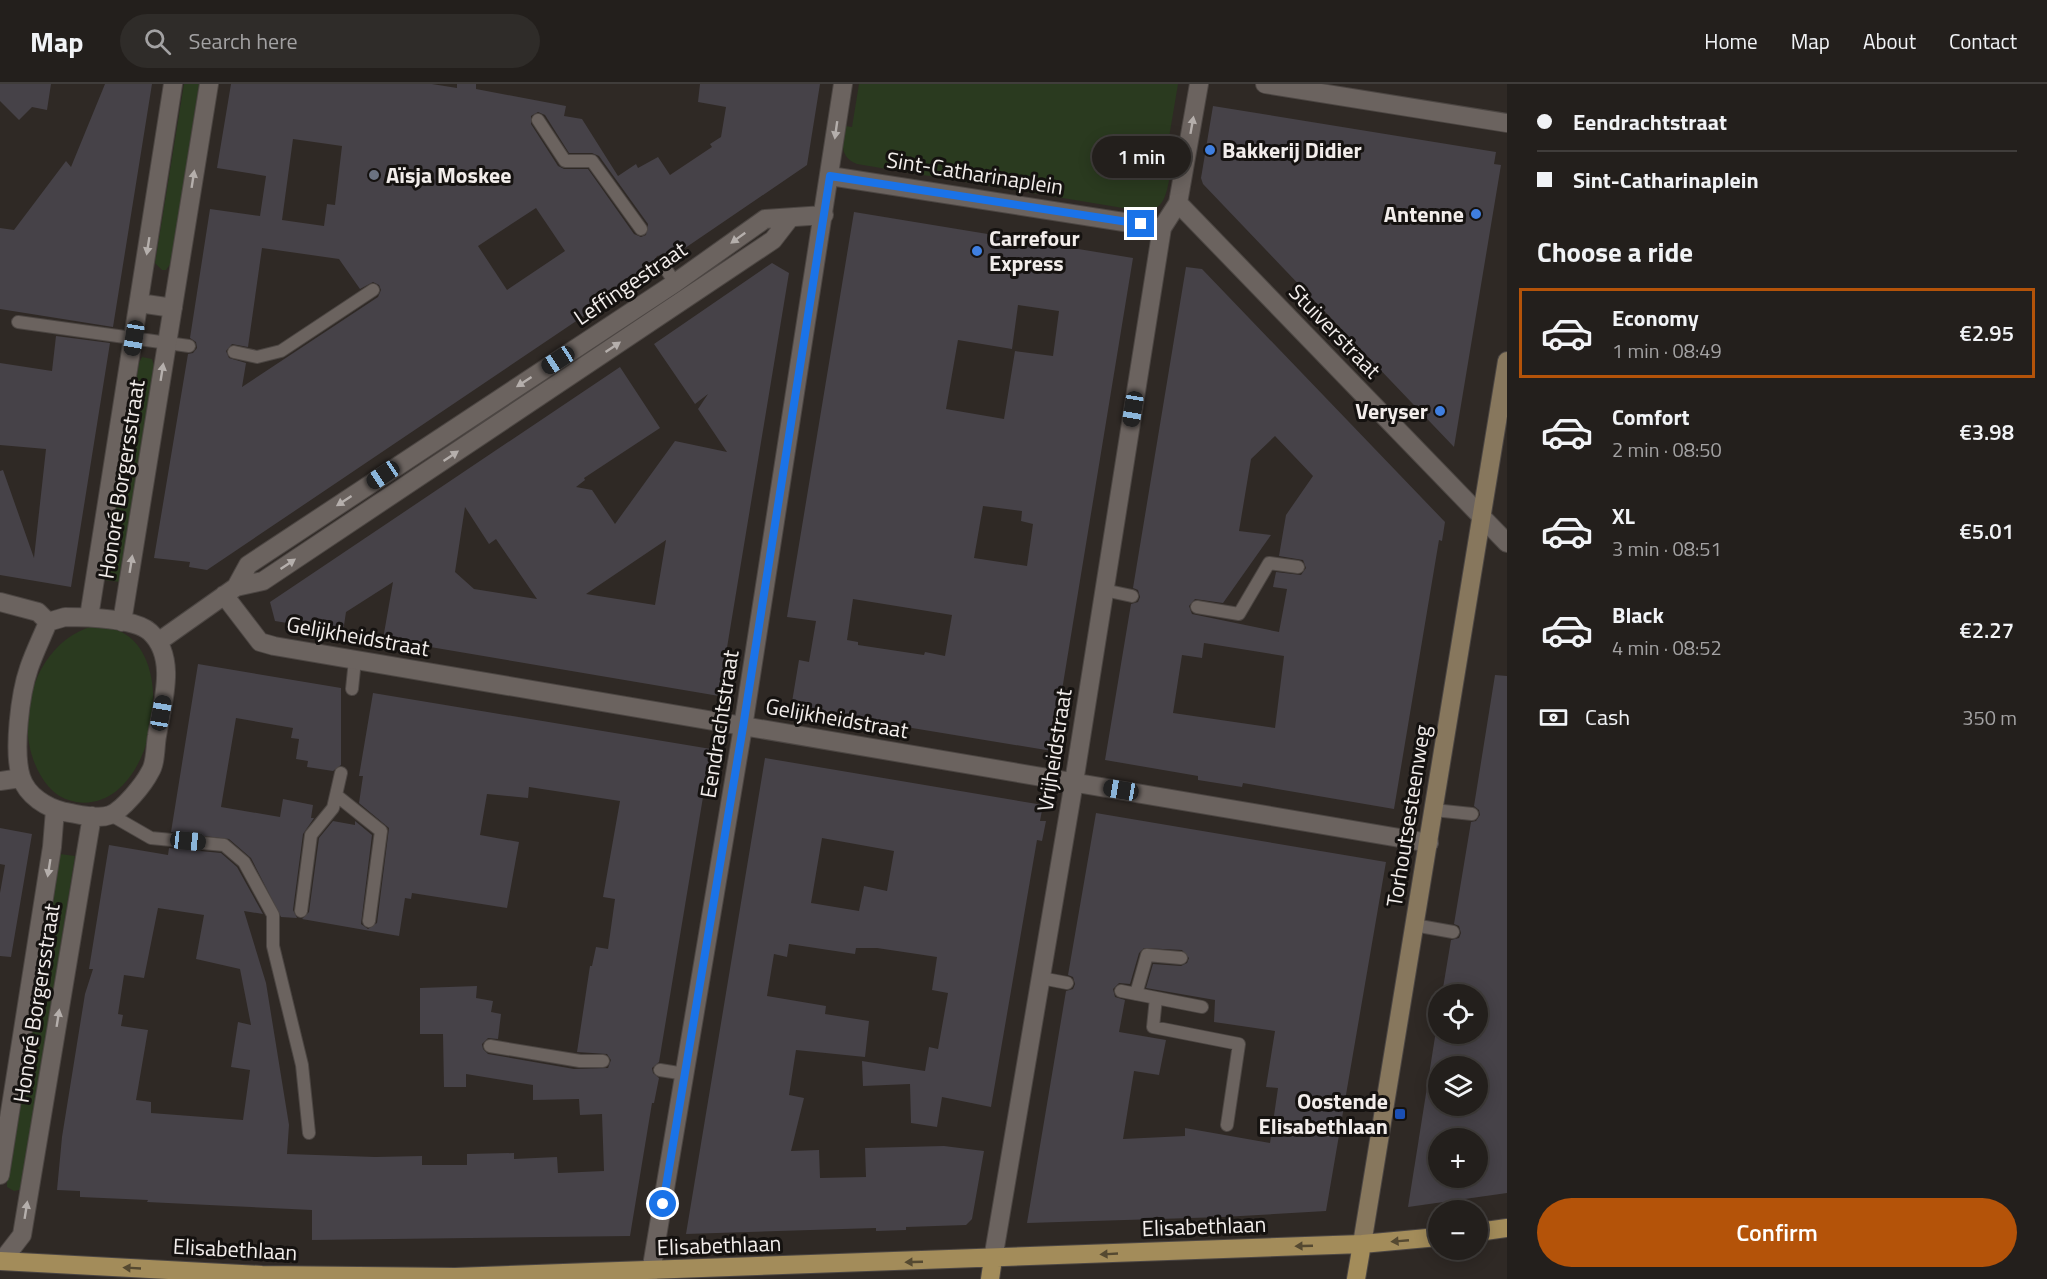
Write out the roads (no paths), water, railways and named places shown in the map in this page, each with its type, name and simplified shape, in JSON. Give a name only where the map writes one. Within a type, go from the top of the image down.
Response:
[{"type":"main road","points":[[1488,1231],[1507,1228]]},
{"type":"main road","name":"Elisabethlaan","points":[[0,1265],[359,1278],[650,1275],[1362,1244],[1428,1238]]},
{"type":"main road","name":"Torhoutsesteenweg","points":[[1356,1279],[1362,1244]]},
{"type":"main road","name":"Vrijheidstraat","points":[[990,1279],[993,1259]]},
{"type":"street","name":"Honoré Borgersstraat","points":[[90,617],[173,84]]},
{"type":"street","name":"Honoré Borgersstraat","points":[[122,622],[209,84]]},
{"type":"street","points":[[830,176],[843,84]]},
{"type":"street","points":[[1162,228],[1178,203],[1199,84]]},
{"type":"street","points":[[1266,84],[1507,123]]},
{"type":"street","name":"Eendrachtstraat","points":[[650,1275],[743,727],[830,176]]},
{"type":"street","name":"Sint-Catharinaplein","points":[[830,176],[1162,228]]},
{"type":"street","name":"Stuiverstraat","points":[[1178,203],[1507,543]]},
{"type":"street","name":"Leffingestraat","points":[[230,591],[248,565],[675,283],[765,219],[824,215]]},
{"type":"street","name":"Leffingestraat","points":[[158,642],[230,591],[262,581],[774,240],[790,218]]},
{"type":"street","name":"Vrijheidstraat","points":[[993,1259],[1074,782],[1162,228]]},
{"type":"street","points":[[139,303],[173,308]]},
{"type":"street","name":"Torhoutsesteenweg","points":[[1362,1244],[1507,361]]},
{"type":"street","points":[[499,399],[510,416]]},
{"type":"street","name":"Gelijkheidstraat","points":[[230,591],[260,642],[743,727],[1429,843]]},
{"type":"street","points":[[0,602],[38,612],[48,622]]},
{"type":"street","points":[[65,617],[90,617],[122,622],[148,629],[158,642],[166,679],[152,770],[133,797],[111,815],[92,816],[55,810],[33,797],[21,778],[18,755],[21,704],[28,670],[48,622],[65,617]]},
{"type":"street","points":[[0,781],[21,778]]},
{"type":"street","name":"Honoré Borgersstraat","points":[[0,1175],[52,847],[55,810]]},
{"type":"street","name":"Honoré Borgersstraat","points":[[0,1265],[22,1235],[92,816]]},
{"type":"lane","points":[[538,120],[565,161],[592,161],[641,229]]},
{"type":"lane","points":[[662,263],[675,283]]},
{"type":"lane","points":[[234,352],[257,357],[281,351],[373,290]]},
{"type":"lane","points":[[18,322],[189,346]]},
{"type":"lane","points":[[1197,607],[1239,614],[1269,563],[1298,567]]},
{"type":"lane","points":[[1104,590],[1132,596]]},
{"type":"lane","points":[[352,689],[355,660]]},
{"type":"lane","points":[[301,911],[311,835],[333,808],[341,773]]},
{"type":"lane","points":[[336,795],[381,831],[369,921]]},
{"type":"lane","points":[[1434,810],[1472,814]]},
{"type":"lane","points":[[111,815],[152,838],[224,844],[244,862],[273,915],[273,946],[302,1065],[309,1133]]},
{"type":"lane","points":[[1414,925],[1453,932]]},
{"type":"lane","points":[[1136,994],[1147,955],[1181,958]]},
{"type":"lane","points":[[1041,978],[1067,983]]},
{"type":"lane","points":[[1121,991],[1202,1007]]},
{"type":"lane","points":[[1156,998],[1154,1027],[1239,1044],[1227,1125]]},
{"type":"lane","points":[[490,1046],[580,1061],[603,1060]]},
{"type":"lane","points":[[660,1070],[685,1074]]},
{"type":"place","name":"Bakkerij Didier","points":[[1210,150]]},
{"type":"place","name":"Aïsja Moskee","points":[[374,175]]},
{"type":"place","name":"Antenne","points":[[1476,214]]},
{"type":"place","name":"Carrefour Express","points":[[977,251]]},
{"type":"place","name":"Veryser","points":[[1440,411]]},
{"type":"place","name":"Oostende Elisabethlaan","points":[[1400,1114]]}]
